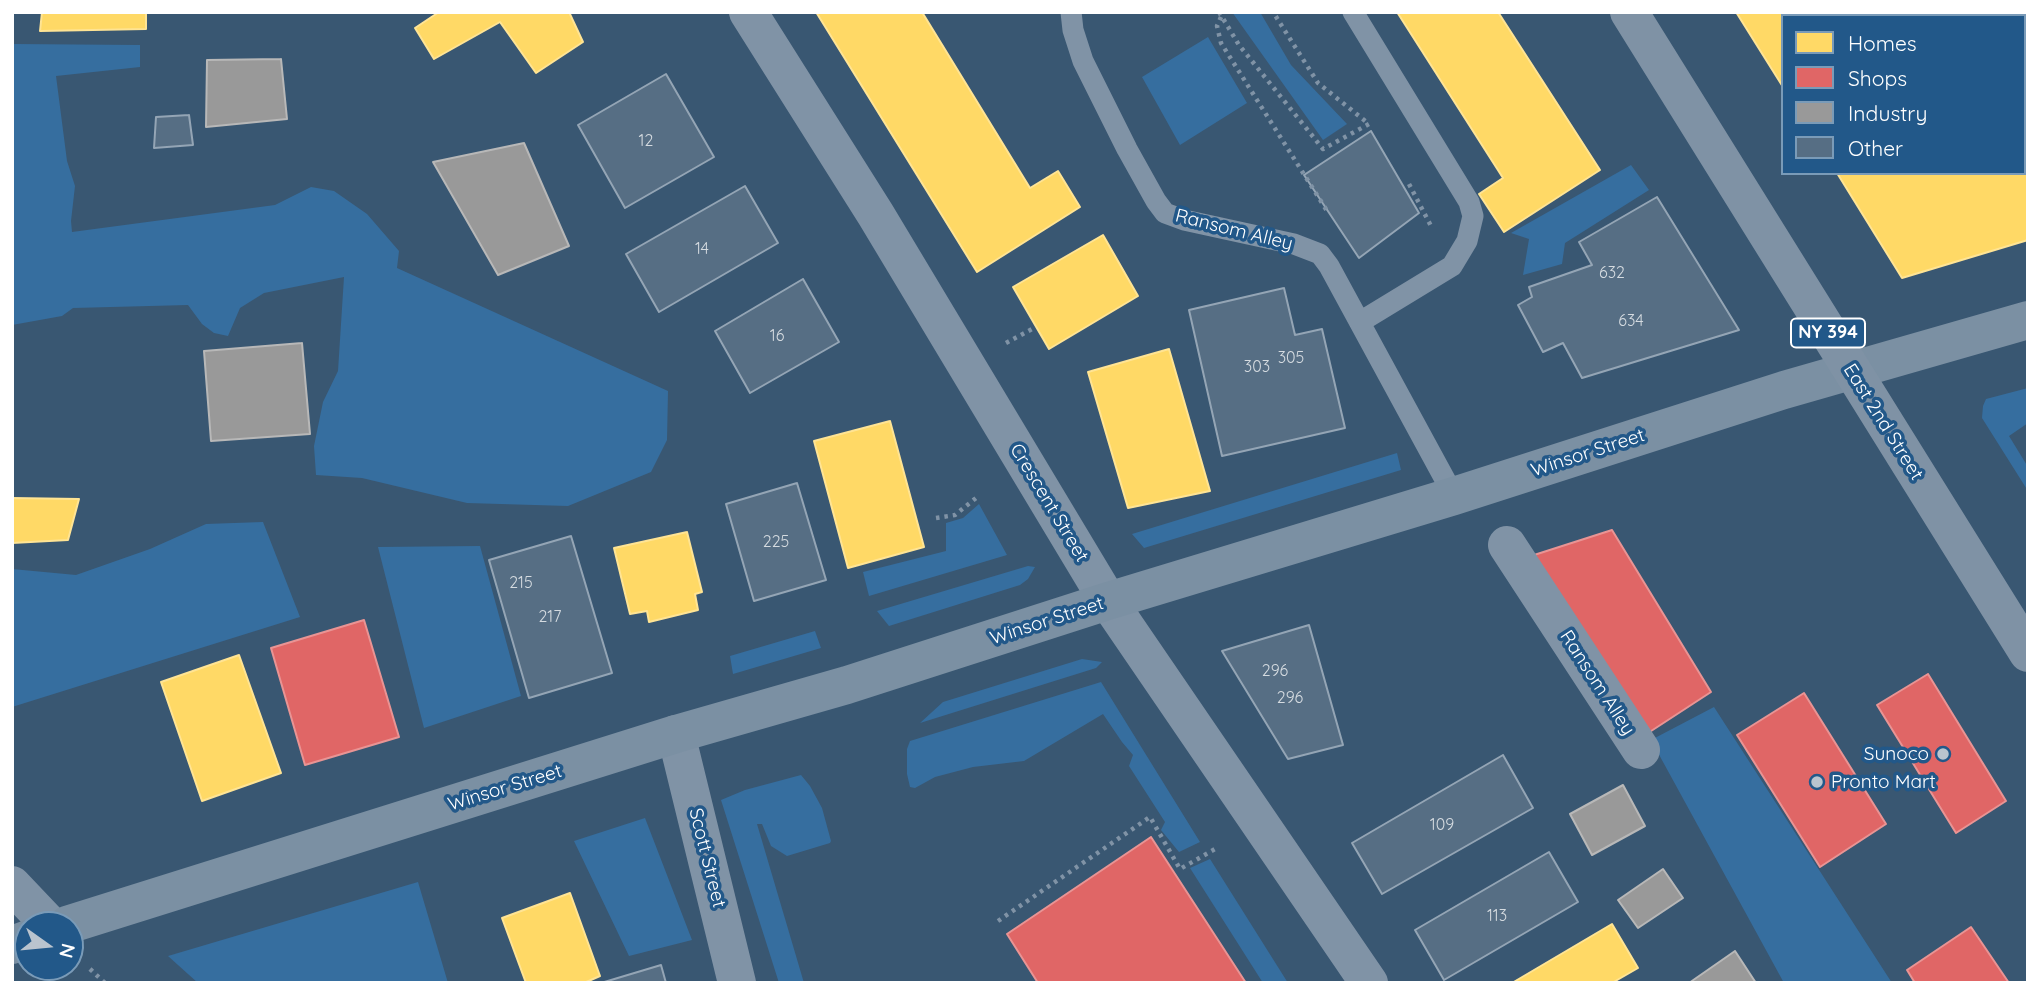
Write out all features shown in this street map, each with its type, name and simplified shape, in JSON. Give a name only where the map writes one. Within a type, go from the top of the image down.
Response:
[{"type":"main road","name":"East 2nd Street","points":[[1629,12],[2028,653]]},
{"type":"street","name":"Crescent Street","points":[[748,12],[876,215],[1108,601],[1369,983]]},
{"type":"street","name":"Winsor Street","points":[[84,920],[676,734],[848,685],[1784,390],[2028,320]]},
{"type":"street","name":"Ransom Alley","points":[[1507,545],[1641,750]]},
{"type":"street","name":"Scott Street","points":[[676,734],[737,983]]},
{"type":"street","points":[[12,885],[37,911]]},
{"type":"lane","name":"Ransom Alley","points":[[1071,12],[1073,30],[1083,61],[1127,149],[1165,213],[1184,220],[1293,244],[1320,254],[1329,265],[1454,496]]},
{"type":"lane","points":[[1353,12],[1469,202],[1473,216],[1467,241],[1452,266],[1360,322]]},
{"type":"path","points":[[1273,12],[1318,83],[1369,124],[1379,128]]},
{"type":"path","points":[[1220,14],[1239,45],[1323,149],[1369,124]]},
{"type":"path","points":[[1220,14],[1217,26],[1222,43],[1302,168]]},
{"type":"path","points":[[1403,174],[1452,266]]},
{"type":"path","points":[[1004,344],[1036,327]]},
{"type":"path","points":[[936,518],[955,515],[975,498]]},
{"type":"path","points":[[998,921],[1150,817],[1180,869],[1215,849]]},
{"type":"shaded area","points":[[1232,12],[1260,12],[1291,65],[1347,124],[1323,140]]},
{"type":"shaded area","points":[[1208,37],[1247,103],[1180,145],[1142,77]]},
{"type":"shaded area","points":[[12,44],[140,45],[140,67],[56,76],[67,161],[75,186],[72,232],[275,205],[311,187],[334,191],[367,214],[399,251],[397,268],[668,391],[667,440],[651,472],[568,506],[467,503],[362,478],[316,475],[314,446],[323,402],[338,371],[344,277],[264,293],[240,308],[228,336],[214,333],[202,324],[188,305],[73,308],[62,316],[12,325]]},
{"type":"shaded area","points":[[1631,165],[1649,190],[1565,243],[1562,264],[1523,275],[1529,239],[1511,233]]},
{"type":"shaded area","points":[[2028,388],[2028,423],[2009,436],[2028,467],[2028,491],[1982,418],[1986,399]]},
{"type":"shaded area","points":[[1397,453],[1401,470],[1144,548],[1132,534]]},
{"type":"shaded area","points":[[979,504],[1007,555],[869,596],[863,572],[946,551],[946,523],[963,518]]},
{"type":"shaded area","points":[[263,522],[300,617],[12,707],[12,569],[76,575],[150,549],[206,524]]},
{"type":"shaded area","points":[[480,546],[521,696],[424,728],[378,547]]},
{"type":"shaded area","points":[[1028,566],[1035,567],[1028,579],[1020,585],[889,626],[877,611]]},
{"type":"shaded area","points":[[815,631],[821,648],[733,674],[730,656]]},
{"type":"shaded area","points":[[1082,659],[1102,662],[1096,668],[920,723],[943,702]]},
{"type":"shaded area","points":[[1101,682],[1200,842],[1179,852],[1161,830],[1165,822],[1129,766],[1133,755],[1103,714],[1024,761],[973,767],[935,777],[915,788],[910,787],[907,749],[910,741]]},
{"type":"shaded area","points":[[1714,707],[1892,983],[1784,983],[1651,740]]},
{"type":"shaded area","points":[[801,775],[822,808],[830,843],[787,856],[771,846],[762,824],[757,824],[804,983],[779,983],[721,800],[745,790]]},
{"type":"shaded area","points":[[645,818],[692,940],[629,956],[574,841]]},
{"type":"shaded area","points":[[1210,859],[1288,983],[1263,983],[1190,868]]},
{"type":"shaded area","points":[[418,882],[448,983],[198,983],[168,956]]},
{"type":"building: Homes","points":[[42,12],[146,12],[146,29],[40,31]]},
{"type":"building: Homes","points":[[439,12],[569,12],[583,42],[536,73],[500,22],[434,59],[415,28]]},
{"type":"building: Homes","points":[[816,12],[922,12],[1030,188],[1058,171],[1080,207],[977,272]]},
{"type":"building: Homes","points":[[1397,12],[1498,12],[1600,170],[1504,232],[1479,194],[1503,178]]},
{"type":"building: Homes","points":[[1736,12],[1970,14],[1781,14],[1781,84]]},
{"type":"building: Homes","points":[[2026,166],[2028,240],[1902,278],[1838,175],[2026,175]]},
{"type":"building: Homes","points":[[1103,235],[1138,296],[1049,349],[1013,287]]},
{"type":"building: Homes","points":[[1169,349],[1210,491],[1128,508],[1088,372]]},
{"type":"building: Homes","points":[[890,421],[924,547],[848,568],[814,441]]},
{"type":"building: Homes","points":[[12,498],[79,499],[68,540],[12,543]]},
{"type":"building: Homes","points":[[687,532],[702,592],[695,594],[698,610],[649,622],[647,611],[630,614],[614,548]]},
{"type":"building: Homes","points":[[239,655],[281,773],[202,801],[161,682]]},
{"type":"building: Homes","points":[[570,893],[600,976],[584,983],[526,983],[502,918]]},
{"type":"building: Homes","points":[[1612,924],[1638,968],[1612,983],[1512,983]]},
{"type":"building: Shops","points":[[1612,530],[1711,692],[1645,735],[1531,556]]},
{"type":"building: Shops","points":[[364,620],[399,737],[305,765],[271,648]]},
{"type":"building: Shops","points":[[1928,674],[2006,801],[1956,833],[1877,705]]},
{"type":"building: Shops","points":[[1804,693],[1886,824],[1820,867],[1737,735]]},
{"type":"building: Shops","points":[[1151,837],[1246,983],[1038,983],[1007,934]]},
{"type":"building: Shops","points":[[1971,927],[2009,983],[1915,983],[1907,970]]},
{"type":"building: Industry","points":[[281,59],[287,119],[206,127],[207,60]]},
{"type":"building: Industry","points":[[524,143],[569,246],[498,275],[433,162]]},
{"type":"building: Industry","points":[[302,343],[310,434],[211,441],[204,351]]},
{"type":"building: Industry","points":[[1623,785],[1645,826],[1592,855],[1570,814]]},
{"type":"building: Industry","points":[[1663,869],[1683,898],[1638,928],[1618,900]]},
{"type":"building: Industry","points":[[1735,951],[1756,983],[1689,983]]},
{"type":"building: Other","points":[[666,74],[714,157],[625,208],[578,125]]},
{"type":"building: Other","points":[[189,115],[193,145],[154,148],[156,117]]},
{"type":"building: Other","points":[[1371,131],[1419,213],[1359,258],[1304,175]]},
{"type":"building: Other","points":[[745,186],[778,243],[659,312],[626,254]]},
{"type":"building: Other","points":[[1657,197],[1739,330],[1582,378],[1563,343],[1543,352],[1518,305],[1532,297],[1529,287],[1592,265],[1579,242]]},
{"type":"building: Other","points":[[803,279],[839,342],[750,393],[715,331]]},
{"type":"building: Other","points":[[1284,288],[1295,335],[1322,329],[1345,428],[1222,456],[1189,310]]},
{"type":"building: Other","points":[[797,483],[826,580],[754,601],[726,504]]},
{"type":"building: Other","points":[[571,536],[612,673],[529,698],[489,560]]},
{"type":"building: Other","points":[[1309,625],[1343,745],[1288,759],[1222,651]]},
{"type":"building: Other","points":[[1503,755],[1533,808],[1382,894],[1352,843]]},
{"type":"building: Other","points":[[1549,852],[1578,902],[1444,980],[1415,930]]},
{"type":"building: Other","points":[[661,965],[666,983],[601,983]]},
{"type":"place","name":"Sunoco","points":[[1943,754]]},
{"type":"place","name":"Pronto Mart","points":[[1817,782]]}]
